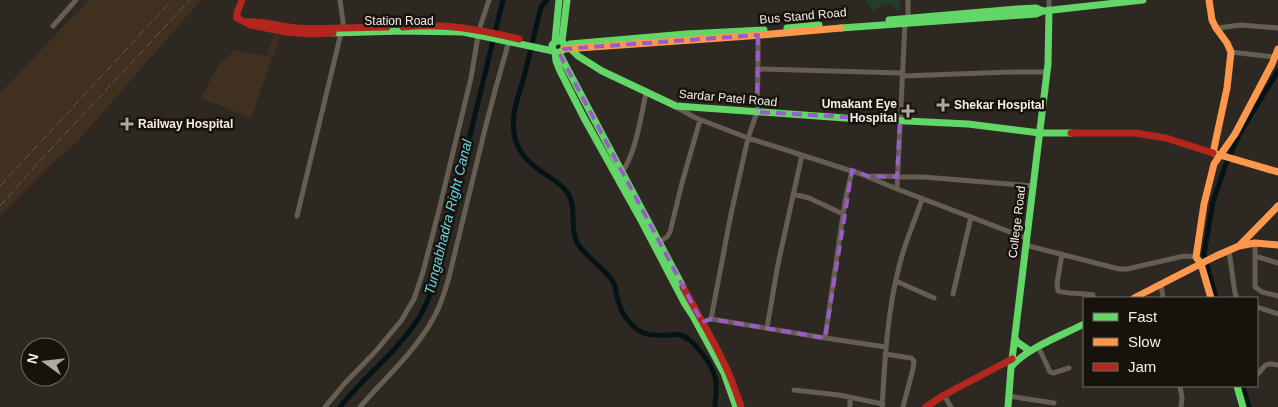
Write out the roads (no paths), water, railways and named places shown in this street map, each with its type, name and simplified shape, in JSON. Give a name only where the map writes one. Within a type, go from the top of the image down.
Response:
[{"type":"street","points":[[53,26],[76,0]]},
{"type":"street","name":"Station Road","points":[[242,0],[237,13],[238,18],[246,22],[252,21],[284,27],[343,31],[435,25],[480,33]]},
{"type":"street","points":[[297,216],[343,31],[340,0]]},
{"type":"street","points":[[325,407],[375,352],[401,320],[414,299],[439,210],[480,33],[490,0]]},
{"type":"street","points":[[559,0],[559,47],[566,68],[724,362],[741,407]]},
{"type":"street","points":[[566,0],[556,61],[560,72],[642,222],[680,297],[724,373],[736,407]]},
{"type":"street","points":[[897,189],[902,74],[908,0]]},
{"type":"street","points":[[1046,10],[1049,0]]},
{"type":"street","name":"Bus Stand Road","points":[[507,39],[540,46],[559,47],[686,34],[758,33],[906,21],[1017,9],[1036,8],[1046,10],[1144,0]]},
{"type":"street","points":[[1210,0],[1212,21],[1225,38],[1231,52],[1219,155]]},
{"type":"street","name":"College Road","points":[[1008,407],[1012,359],[1047,72],[1049,40],[1046,10]]},
{"type":"street","points":[[1217,28],[1241,25],[1278,28]]},
{"type":"street","points":[[360,407],[417,343],[435,317],[449,277],[507,39],[480,33]]},
{"type":"street","points":[[711,319],[731,214],[748,138],[757,112],[758,33]]},
{"type":"street","name":"Sardar Patel Road","points":[[559,47],[602,71],[676,106],[968,124],[1040,133],[1135,133],[1166,138],[1278,172]]},
{"type":"street","points":[[1196,257],[1204,204],[1214,164],[1235,134],[1276,53],[1231,52]]},
{"type":"street","points":[[758,69],[902,74],[1047,72]]},
{"type":"street","points":[[622,172],[631,156],[646,93]]},
{"type":"street","points":[[676,106],[700,120],[748,138],[868,176],[1062,254],[1119,269],[1127,269],[1184,256],[1196,257],[1202,264],[1211,297]]},
{"type":"street","points":[[659,242],[667,237],[670,232],[700,120]]},
{"type":"street","points":[[767,328],[792,194],[802,155]]},
{"type":"street","points":[[825,338],[843,214],[852,171]]},
{"type":"street","points":[[868,176],[923,177],[1034,186]]},
{"type":"street","points":[[792,194],[809,198],[843,214]]},
{"type":"street","points":[[794,390],[850,398],[882,405],[890,313],[899,265],[922,198]]},
{"type":"street","points":[[1239,246],[1278,206]]},
{"type":"street","points":[[953,294],[971,218]]},
{"type":"street","points":[[1255,243],[1255,286],[1262,292],[1278,296]]},
{"type":"street","points":[[1136,297],[1239,246],[1255,243],[1278,245]]},
{"type":"street","points":[[1229,251],[1237,297]]},
{"type":"street","points":[[1062,254],[1057,283],[1058,291],[1093,294]]},
{"type":"street","points":[[1255,256],[1278,263]]},
{"type":"street","points":[[896,281],[934,298]]},
{"type":"street","points":[[1161,284],[1164,297]]},
{"type":"street","points":[[1258,306],[1278,314]]},
{"type":"street","points":[[702,322],[711,319],[886,347]]},
{"type":"street","points":[[1011,368],[1017,360],[1038,346],[1083,325]]},
{"type":"street","points":[[1015,338],[1017,342],[1030,351]]},
{"type":"street","points":[[1038,346],[1050,372],[1053,373],[1069,368]]},
{"type":"street","points":[[886,354],[914,360],[903,407]]},
{"type":"street","points":[[926,407],[944,395],[1012,359]]},
{"type":"street","points":[[1258,374],[1266,364],[1278,365]]},
{"type":"street","points":[[1180,387],[1181,407]]},
{"type":"street","points":[[1237,387],[1243,407]]},
{"type":"street","points":[[944,395],[950,407]]},
{"type":"street","points":[[1008,396],[1054,403]]},
{"type":"street","points":[[850,398],[850,407]]},
{"type":"waterway","name":"Tungabhadra Right Canal","points":[[340,407],[412,328],[428,300],[503,0]]},
{"type":"waterway","points":[[547,0],[541,7],[518,97],[513,125],[516,143],[529,162],[557,182],[567,192],[572,203],[573,228],[576,240],[613,282],[621,309],[630,323],[641,332],[650,335],[680,335],[685,337],[701,352],[710,365],[715,377],[715,407]]},
{"type":"waterway","points":[[1216,297],[1204,254],[1213,202],[1226,164],[1240,133],[1278,71]]},
{"type":"waterway","points":[[1243,387],[1249,407]]},
{"type":"railway","points":[[0,186],[172,0]]},
{"type":"railway","points":[[0,206],[190,0]]},
{"type":"place","name":"Shekar Hospital","points":[[943,105]]},
{"type":"place","name":"Umakant Eye Hospital","points":[[908,111]]},
{"type":"place","name":"Railway Hospital","points":[[127,124]]}]
